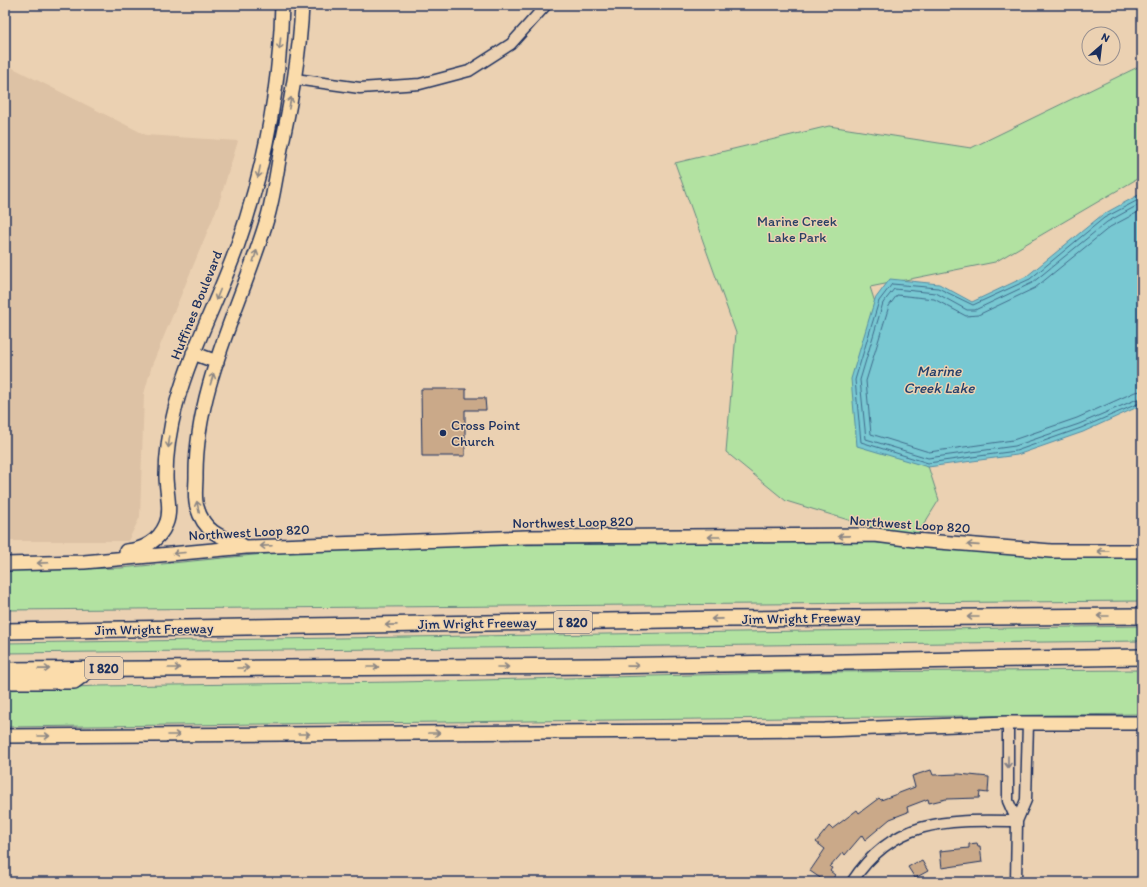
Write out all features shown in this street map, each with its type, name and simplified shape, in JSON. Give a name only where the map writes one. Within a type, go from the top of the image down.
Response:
[{"type":"highway","name":"Jim Wright Freeway","points":[[5,631],[725,619],[1142,616]]},
{"type":"highway","name":"I 820","points":[[5,670],[591,666],[1142,658]]},
{"type":"highway","points":[[5,682],[74,681],[90,669]]},
{"type":"main road","name":"Huffines Boulevard","points":[[84,562],[95,554],[135,550],[150,544],[160,535],[166,523],[168,512],[166,476],[168,441],[177,404],[193,353],[237,247],[256,187],[268,132],[277,77],[282,5]]},
{"type":"main road","points":[[246,547],[218,536],[202,523],[196,505],[196,451],[204,404],[268,215],[295,79],[302,5]]},
{"type":"main road","points":[[277,77],[295,79]]},
{"type":"main road","points":[[193,353],[217,362]]},
{"type":"main road","name":"Northwest Loop 820","points":[[5,564],[84,562],[246,547],[527,537],[875,535],[914,540],[1051,551],[1142,551]]},
{"type":"main road","points":[[5,736],[825,730],[1008,723],[1142,723]]},
{"type":"street","points":[[295,79],[360,88],[420,84],[469,71],[511,44],[546,5]]},
{"type":"street","points":[[1008,723],[1008,801],[1017,821]]},
{"type":"street","points":[[1016,882],[1017,821],[1026,800],[1028,723]]},
{"type":"street","points":[[852,882],[874,855],[892,841],[912,831],[934,824],[958,820],[1017,821]]},
{"type":"shaded area","points":[[5,64],[146,135],[238,141],[218,206],[152,365],[144,394],[140,517],[128,541],[5,541]]},
{"type":"green space","name":"Marine Creek Lake Park","points":[[1142,65],[1142,176],[995,262],[870,287],[939,500],[914,540],[786,501],[726,452],[736,333],[675,163],[829,126],[971,148]]},
{"type":"green space","points":[[868,542],[1068,558],[1142,557],[1142,601],[5,610],[5,570],[121,568],[315,549],[515,545]]},
{"type":"green space","points":[[1142,626],[1142,641],[5,653],[5,643]]},
{"type":"green space","points":[[1142,670],[1142,714],[5,727],[5,690],[98,686],[398,682],[819,672]]},
{"type":"water","name":"Marine Creek Lake","points":[[1142,193],[1142,405],[1083,432],[1017,455],[928,467],[857,446],[851,379],[875,299],[890,279],[939,284],[972,302],[1027,276],[1102,215]]},
{"type":"building","name":"Cross Point Church","points":[[421,389],[466,389],[466,398],[485,398],[486,410],[465,410],[465,456],[422,456]]},
{"type":"building","points":[[931,770],[933,775],[959,774],[989,777],[988,793],[980,792],[979,798],[946,799],[929,803],[928,799],[907,807],[908,812],[890,819],[865,840],[862,835],[845,855],[843,852],[830,867],[832,868],[830,871],[835,875],[831,882],[826,882],[810,871],[825,849],[816,842],[829,826],[832,829],[857,810],[859,813],[879,798],[881,800],[915,787],[912,776]]},
{"type":"building","points":[[977,843],[978,846],[980,846],[982,862],[942,868],[940,851],[969,848],[969,844]]},
{"type":"building","points":[[922,861],[928,871],[915,878],[908,867]]},
{"type":"place","name":"Cross Point Church","points":[[443,433]]}]
